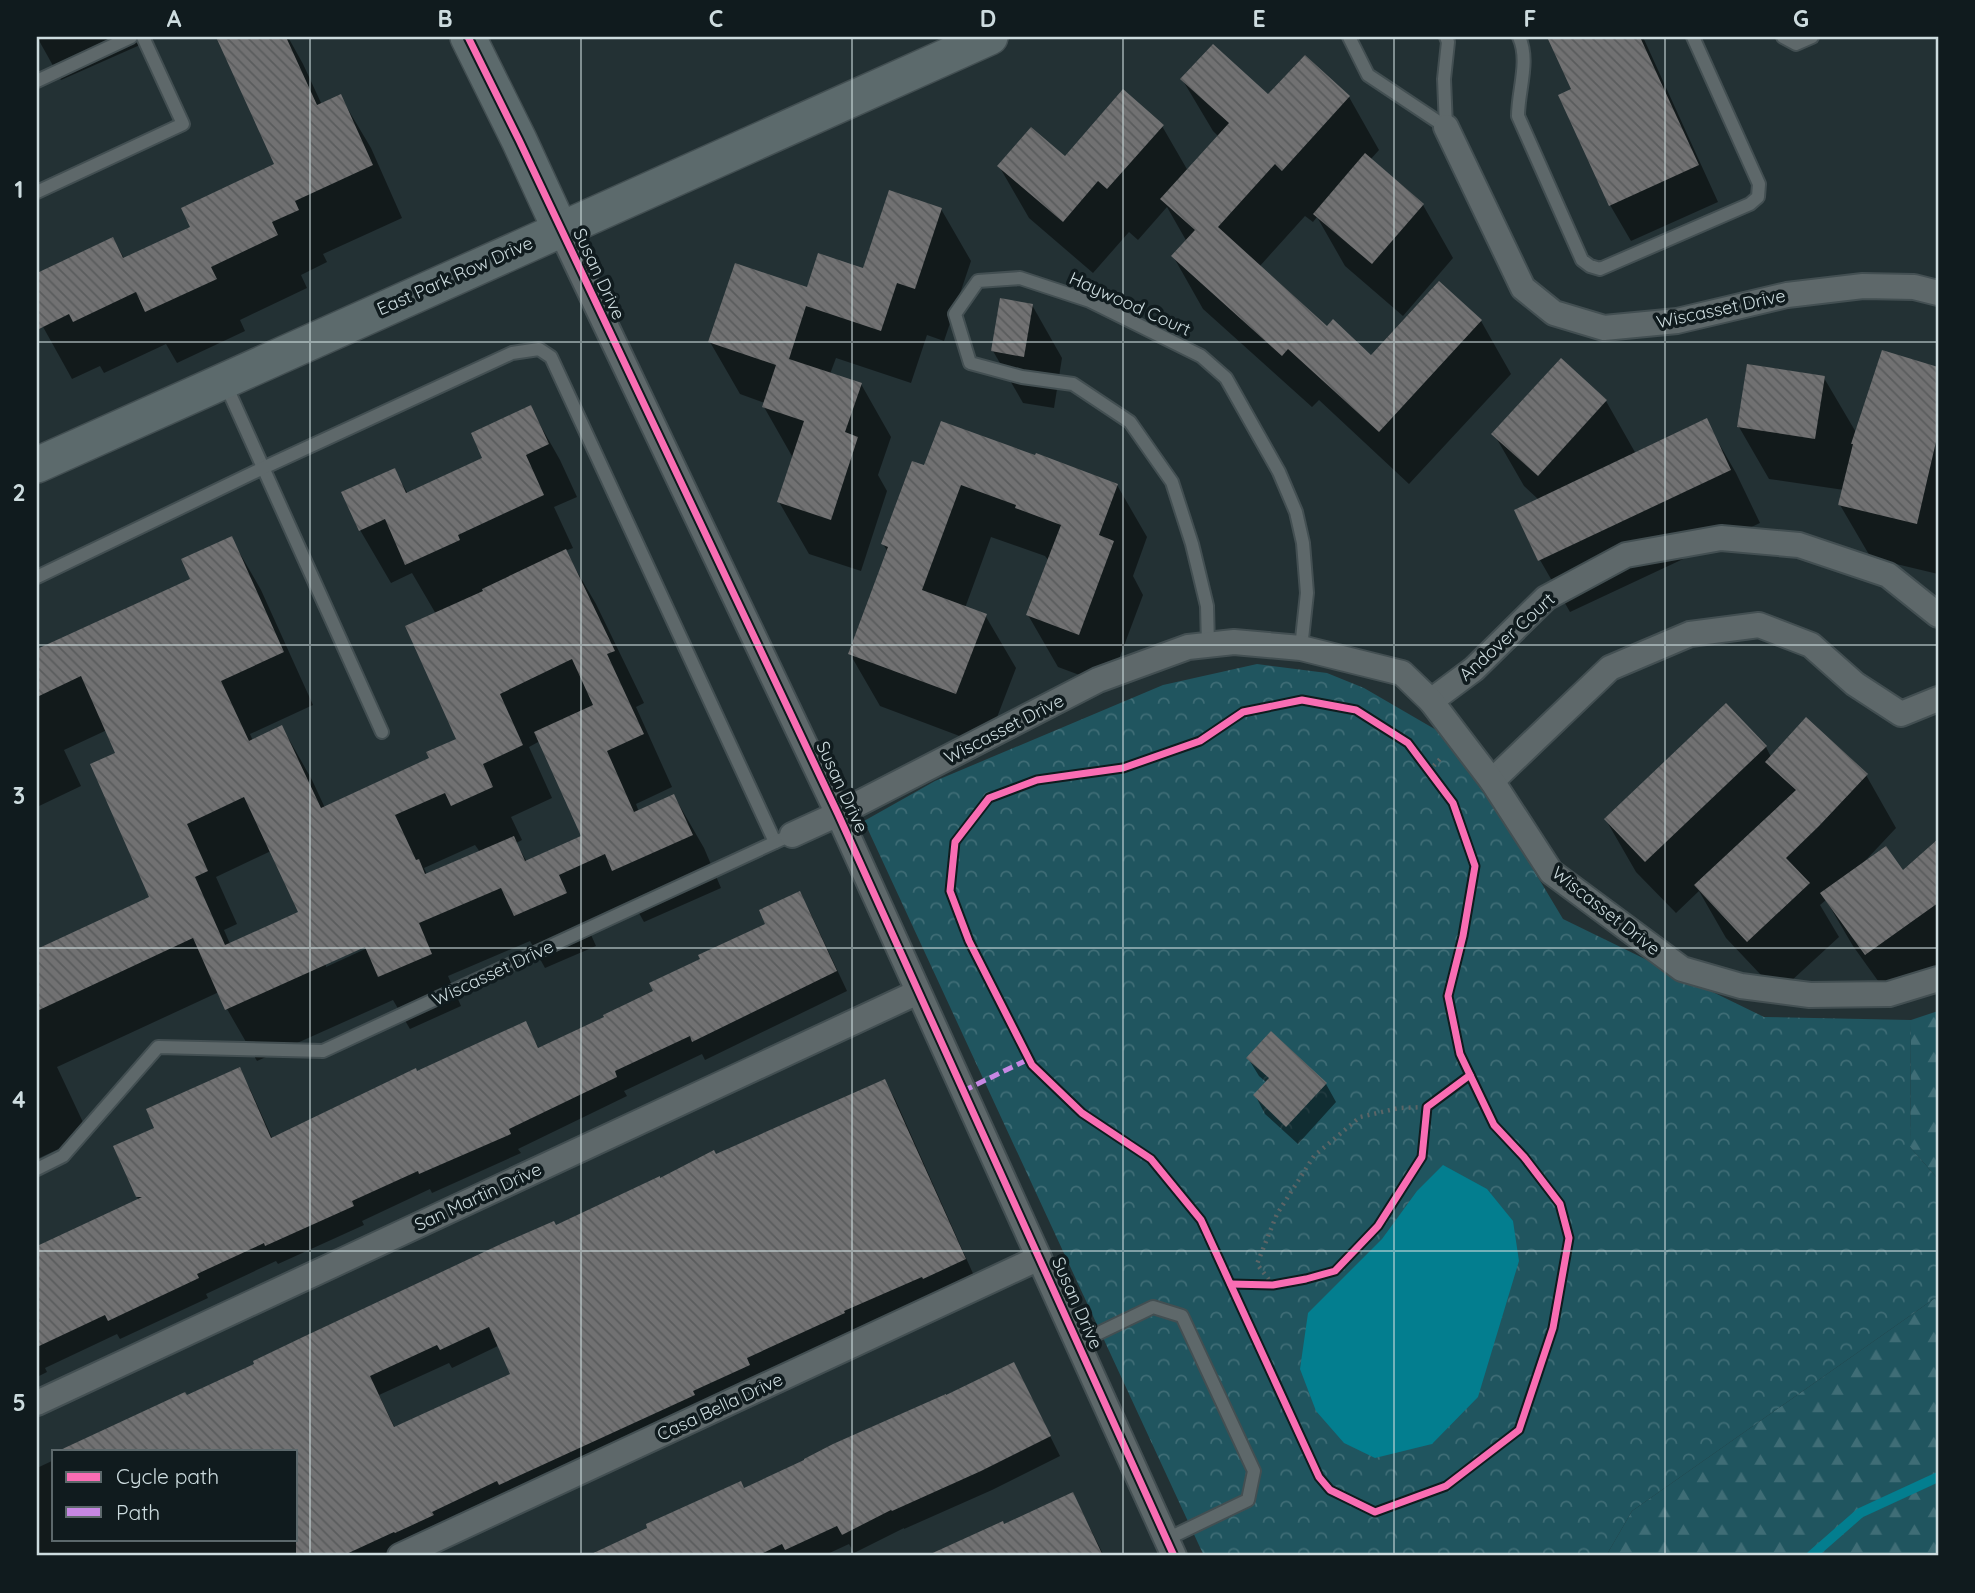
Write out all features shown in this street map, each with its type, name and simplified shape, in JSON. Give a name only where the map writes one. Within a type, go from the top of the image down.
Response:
[{"type":"main road","name":"Susan Drive","points":[[468,37],[559,229]]},
{"type":"main road","name":"East Park Row Drive","points":[[37,465],[990,37]]},
{"type":"street","name":"Wiscasset Drive","points":[[1447,127],[1523,288],[1553,313],[1604,328],[1677,321],[1787,295],[1863,286],[1914,287],[1938,293]]},
{"type":"street","name":"Susan Drive","points":[[559,229],[838,814],[1170,1548]]},
{"type":"street","name":"Andover Court","points":[[1431,701],[1474,669],[1546,598],[1626,555],[1721,538],[1799,545],[1888,575],[1938,615]]},
{"type":"street","points":[[1492,781],[1610,668],[1690,634],[1759,625],[1811,645],[1855,684],[1901,714],[1938,699]]},
{"type":"street","name":"Wiscasset Drive","points":[[783,839],[838,814],[1098,680],[1188,647],[1234,642],[1301,648],[1402,673],[1431,701],[1492,781],[1550,872],[1682,969],[1741,986],[1810,995],[1889,995],[1938,979]]},
{"type":"street","name":"San Martin Drive","points":[[37,1403],[918,992]]},
{"type":"street","name":"Casa Bella Drive","points":[[400,1556],[1039,1258]]},
{"type":"lane","points":[[37,81],[131,37]]},
{"type":"lane","points":[[37,192],[183,124],[143,37]]},
{"type":"lane","points":[[1349,37],[1368,75],[1447,127]]},
{"type":"lane","name":"Wiscasset Drive","points":[[1446,37],[1448,42],[1444,79],[1447,127]]},
{"type":"lane","points":[[1519,37],[1523,45],[1523,66],[1518,116],[1582,260],[1600,269],[1750,204],[1758,197],[1759,184],[1693,37]]},
{"type":"lane","points":[[1783,37],[1796,44],[1812,37]]},
{"type":"lane","name":"Haywood Court","points":[[1208,645],[1207,606],[1192,544],[1172,482],[1130,422],[1073,384],[1022,377],[970,363],[955,314],[978,281],[1020,278],[1090,301],[1201,356],[1226,378],[1279,472],[1296,512],[1303,543],[1307,593],[1301,648]]},
{"type":"lane","points":[[37,577],[263,468],[512,353],[538,349],[551,357],[783,839]]},
{"type":"lane","points":[[223,380],[382,732]]},
{"type":"lane","name":"Wiscasset Drive","points":[[37,1169],[64,1156],[158,1047],[323,1051],[783,839]]},
{"type":"lane","points":[[1078,1343],[1153,1307],[1182,1316],[1254,1471],[1248,1500],[1170,1548]]},
{"type":"path","points":[[1273,1285],[1257,1264],[1277,1214],[1314,1156],[1360,1117],[1399,1108],[1427,1107]]},
{"type":"green space","points":[[1257,664],[1327,673],[1364,688],[1457,742],[1563,919],[1764,1017],[1911,1020],[1910,1147],[1938,1179],[1938,1296],[1632,1511],[1606,1556],[1204,1556],[864,821],[935,781],[1163,685]]},
{"type":"green space","points":[[1938,1011],[1938,1179],[1910,1147],[1911,1020]]},
{"type":"green space","points":[[1938,1296],[1938,1556],[1606,1556],[1632,1511]]},
{"type":"shaded area","points":[[1443,1165],[1487,1189],[1513,1221],[1519,1261],[1478,1397],[1432,1444],[1375,1458],[1344,1443],[1316,1411],[1300,1369],[1308,1313],[1382,1239],[1417,1191]]},
{"type":"building","points":[[216,37],[286,37],[317,105],[341,94],[373,165],[295,201],[299,210],[272,222],[278,235],[211,267],[217,279],[145,312],[136,292],[73,322],[69,314],[37,330],[37,273],[113,237],[123,258],[190,227],[181,208],[274,164]]},
{"type":"building","points":[[1547,37],[1640,37],[1699,165],[1609,206],[1558,95],[1571,89]]},
{"type":"building","points":[[1213,44],[1268,94],[1305,55],[1350,96],[1282,171],[1275,164],[1218,227],[1327,326],[1333,319],[1371,355],[1439,281],[1482,320],[1379,432],[1288,349],[1282,356],[1171,256],[1195,230],[1160,199],[1229,123],[1180,79]]},
{"type":"building","points":[[1123,89],[1164,125],[1107,189],[1098,181],[1063,222],[997,166],[1031,127],[1065,156]]},
{"type":"building","points":[[1365,153],[1424,204],[1372,264],[1313,214]]},
{"type":"building","points":[[889,190],[942,208],[915,289],[897,283],[881,331],[806,306],[789,359],[862,383],[845,432],[858,437],[831,520],[777,502],[804,421],[762,407],[776,365],[708,342],[735,263],[807,287],[818,253],[863,268]]},
{"type":"building","points":[[1000,298],[1033,304],[1024,357],[991,351]]},
{"type":"building","points":[[1882,350],[1938,367],[1938,433],[1917,524],[1838,505],[1851,444]]},
{"type":"building","points":[[1561,358],[1607,400],[1538,476],[1491,434]]},
{"type":"building","points":[[1747,364],[1825,376],[1815,439],[1737,427]]},
{"type":"building","points":[[531,405],[549,444],[526,455],[544,495],[458,535],[460,540],[405,565],[385,519],[359,531],[341,492],[395,468],[406,493],[482,458],[471,433]]},
{"type":"building","points":[[1707,418],[1731,470],[1538,561],[1514,510]]},
{"type":"building","points":[[941,421],[1118,484],[1099,535],[1114,541],[1079,635],[1026,615],[1061,525],[961,485],[922,590],[987,614],[956,694],[848,654],[888,547],[881,544],[912,461],[924,465]]},
{"type":"building","points":[[232,536],[284,652],[221,681],[249,741],[282,725],[321,808],[429,758],[426,752],[456,739],[405,626],[566,549],[615,651],[607,654],[644,734],[607,751],[634,812],[674,794],[693,835],[612,871],[605,854],[559,875],[567,893],[514,916],[501,888],[419,923],[432,954],[378,977],[365,947],[225,1010],[193,938],[37,1011],[37,949],[149,897],[90,764],[115,753],[81,676],[37,697],[37,649],[190,579],[181,559]],"holes":[[[572,659],[593,705],[534,732],[581,836],[525,861],[514,836],[425,874],[395,815],[445,793],[451,806],[493,787],[483,764],[523,745],[500,694]],[[244,797],[298,912],[225,945],[195,877],[208,871],[187,824]]]},
{"type":"building","points":[[1726,703],[1767,746],[1645,862],[1604,819]]},
{"type":"building","points":[[1806,717],[1868,774],[1786,858],[1810,883],[1747,942],[1694,885],[1796,790],[1765,762]]},
{"type":"building","points":[[1938,839],[1938,903],[1865,955],[1820,893],[1886,846],[1903,870]]},
{"type":"building","points":[[800,891],[837,971],[692,1042],[690,1036],[615,1071],[617,1077],[509,1129],[511,1134],[352,1201],[354,1206],[197,1274],[199,1278],[108,1321],[105,1315],[37,1347],[37,1246],[142,1197],[136,1197],[113,1146],[154,1128],[146,1109],[240,1067],[271,1138],[416,1068],[417,1071],[526,1021],[538,1048],[653,991],[649,983],[700,959],[698,955],[765,924],[759,910]]},
{"type":"building","points":[[1271,1031],[1327,1083],[1286,1127],[1253,1095],[1269,1078],[1246,1058]]},
{"type":"building","points":[[885,1079],[966,1259],[844,1311],[845,1313],[747,1358],[750,1365],[693,1391],[695,1395],[499,1485],[497,1481],[432,1512],[434,1515],[342,1556],[296,1556],[298,1450],[60,1450],[185,1392],[187,1395],[254,1364],[253,1361],[501,1244],[554,1221],[556,1225],[660,1178],[714,1150],[716,1154]],"holes":[[[489,1327],[510,1374],[394,1427],[370,1376],[437,1345],[440,1350]]]},
{"type":"building","points":[[1014,1362],[1051,1436],[842,1535],[837,1526],[785,1550],[782,1544],[757,1556],[587,1556],[647,1528],[646,1524],[741,1481],[744,1488],[833,1444]]},
{"type":"building","points":[[1073,1492],[1103,1556],[926,1556],[1003,1521],[1004,1524]]},
{"type":"waterway","points":[[1811,1556],[1860,1513],[1938,1477]]},
{"type":"marked path","points":[[963,1091],[1029,1059]]},
{"type":"cycle path","points":[[468,37],[838,814],[1174,1556]]},
{"type":"cycle path","points":[[1302,700],[1356,710],[1408,743],[1453,803],[1475,866],[1463,936],[1448,996],[1460,1054],[1494,1125],[1524,1157],[1560,1204],[1569,1238],[1553,1328],[1519,1430],[1446,1486],[1375,1512],[1330,1490],[1319,1477],[1201,1220],[1151,1159],[1082,1113],[1032,1065],[969,941],[950,891],[955,842],[989,798],[1037,780],[1123,768],[1200,741],[1243,712],[1302,700]]},
{"type":"cycle path","points":[[1231,1284],[1273,1285],[1335,1271],[1378,1226],[1422,1157],[1427,1107],[1470,1075]]}]
